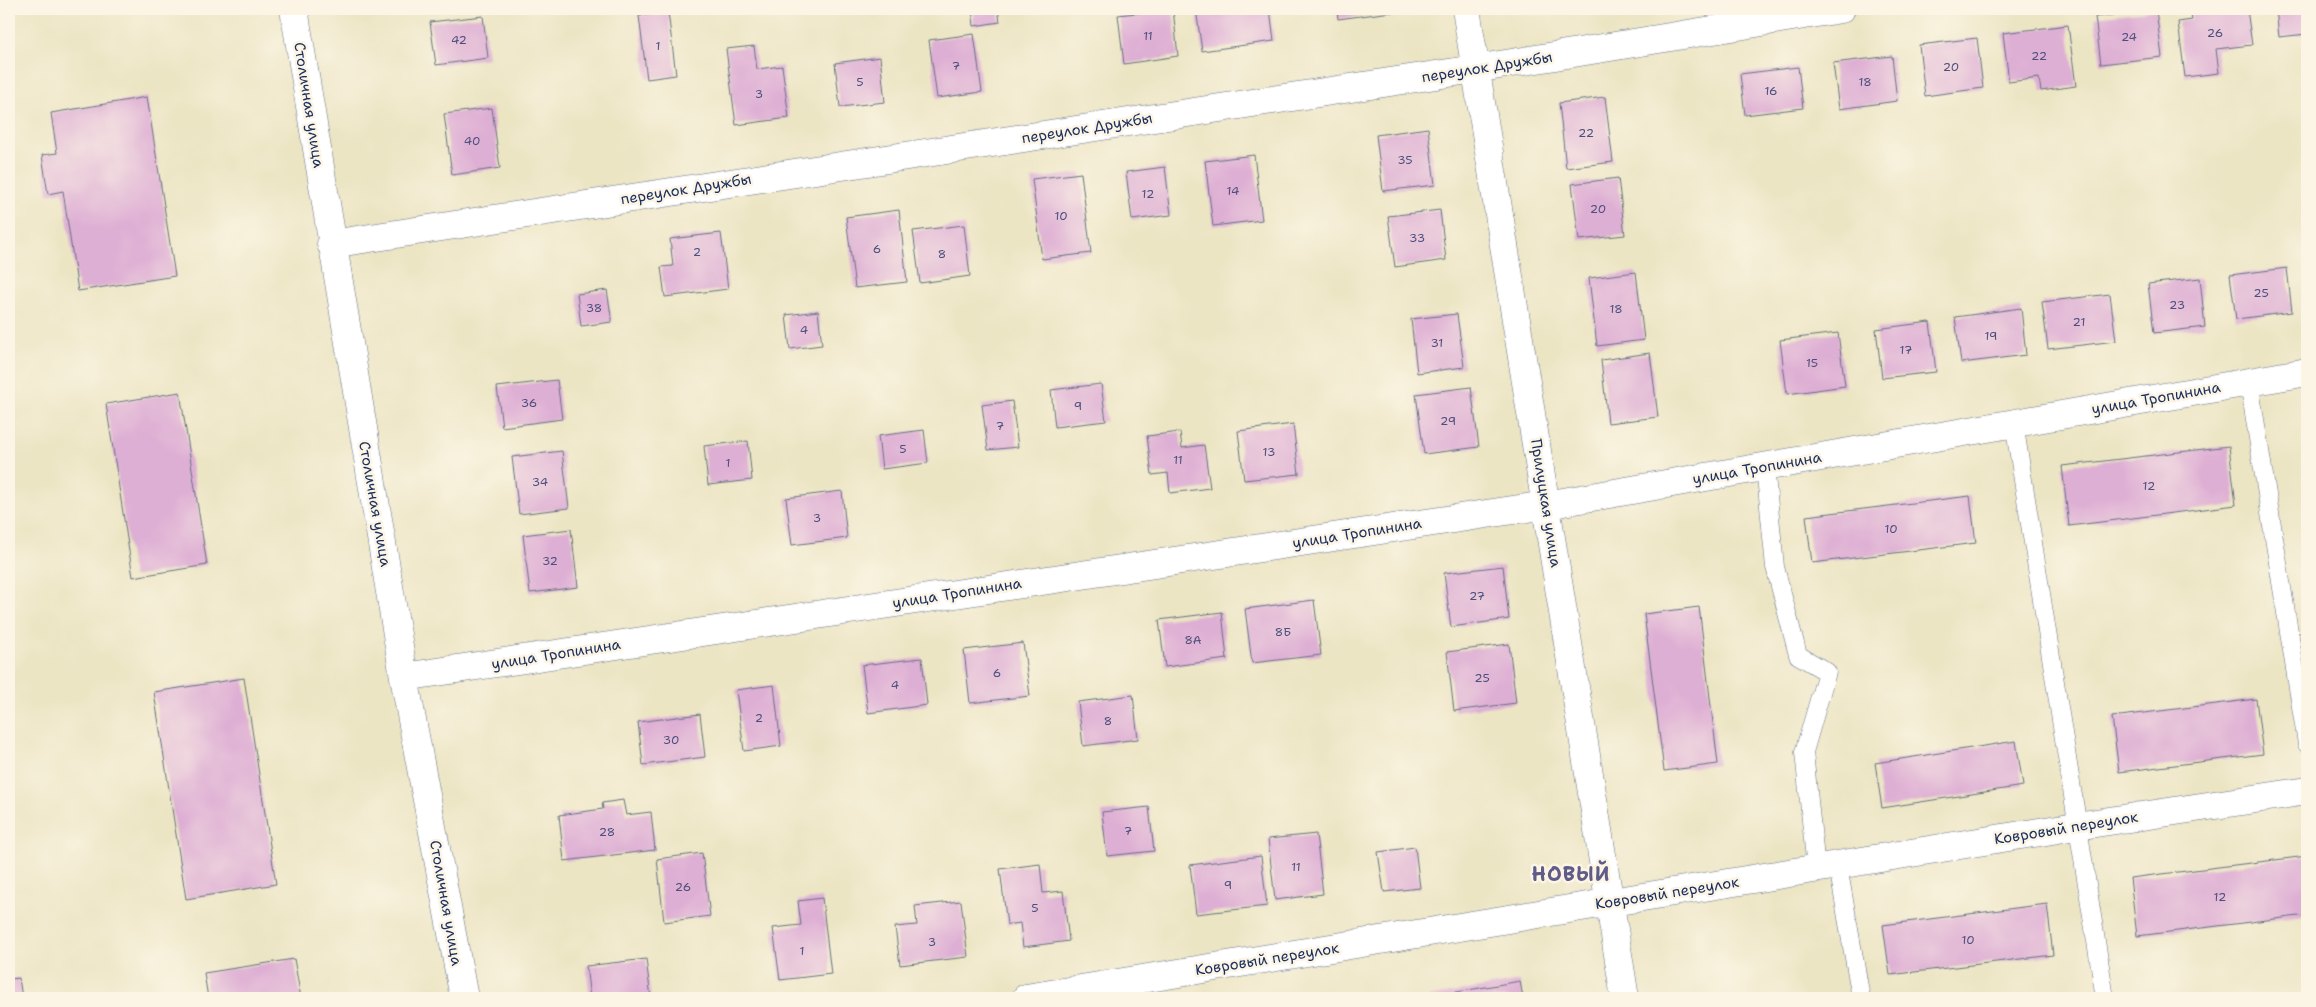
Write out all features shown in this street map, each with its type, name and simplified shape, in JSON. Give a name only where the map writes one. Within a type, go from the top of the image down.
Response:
[{"type":"street","name":"Столичная улица","points":[[294,9],[331,244],[404,677],[464,998]]},
{"type":"street","name":"Прилуцкая улица","points":[[1466,9],[1608,902],[1625,998]]},
{"type":"street","name":"переулок Дружбы","points":[[331,244],[1475,69],[1841,9]]},
{"type":"street","name":"улица Тропинина","points":[[404,677],[1546,504],[2307,372]]},
{"type":"street","name":"Ковровый переулок","points":[[1026,998],[2076,826],[2307,791]]},
{"type":"lane","points":[[2249,382],[2307,744]]},
{"type":"lane","points":[[2014,423],[2076,826],[2105,998]]},
{"type":"lane","points":[[1765,466],[1775,567],[1798,655],[1827,672],[1804,752],[1827,867],[1861,998]]},
{"type":"building","points":[[972,9],[998,9],[1000,22],[974,26]]},
{"type":"building","points":[[1173,9],[1178,56],[1124,64],[1118,15]]},
{"type":"building","points":[[1196,9],[1270,9],[1274,41],[1202,51]]},
{"type":"building","points":[[1337,9],[1407,9],[1407,10],[1338,19]]},
{"type":"building","points":[[2190,9],[2247,9],[2252,45],[2216,49],[2219,73],[2185,77],[2178,22],[2192,20]]},
{"type":"building","points":[[2276,9],[2307,9],[2307,34],[2279,37]]},
{"type":"building","points":[[2156,10],[2162,57],[2101,64],[2095,17]]},
{"type":"building","points":[[668,12],[676,75],[647,79],[639,16]]},
{"type":"building","points":[[483,16],[488,58],[436,65],[430,22]]},
{"type":"building","points":[[2068,25],[2076,86],[2041,91],[2039,78],[2009,82],[2003,33]]},
{"type":"building","points":[[974,34],[982,92],[937,98],[929,40]]},
{"type":"building","points":[[1977,38],[1983,88],[1925,96],[1919,45]]},
{"type":"building","points":[[754,46],[757,69],[782,66],[789,118],[736,125],[726,49]]},
{"type":"building","points":[[1892,56],[1897,101],[1839,109],[1833,63]]},
{"type":"building","points":[[880,57],[885,102],[840,107],[835,63]]},
{"type":"building","points":[[1798,67],[1803,108],[1745,115],[1740,74]]},
{"type":"building","points":[[147,97],[175,276],[78,291],[63,191],[48,194],[42,155],[57,153],[51,113]]},
{"type":"building","points":[[1605,97],[1613,162],[1566,168],[1559,103]]},
{"type":"building","points":[[492,108],[500,168],[452,175],[444,114]]},
{"type":"building","points":[[1428,128],[1435,185],[1383,191],[1376,135]]},
{"type":"building","points":[[1254,155],[1262,220],[1213,226],[1205,161]]},
{"type":"building","points":[[1165,167],[1171,215],[1132,220],[1126,172]]},
{"type":"building","points":[[1081,173],[1091,253],[1042,259],[1032,179]]},
{"type":"building","points":[[1618,178],[1625,235],[1579,240],[1572,184]]},
{"type":"building","points":[[899,210],[907,282],[855,288],[846,217]]},
{"type":"building","points":[[1440,210],[1446,260],[1395,267],[1388,216]]},
{"type":"building","points":[[964,225],[970,276],[920,283],[913,231]]},
{"type":"building","points":[[721,233],[728,289],[665,297],[661,267],[673,266],[670,239]]},
{"type":"building","points":[[2287,268],[2292,312],[2236,319],[2230,275]]},
{"type":"building","points":[[1636,272],[1644,340],[1597,346],[1589,278]]},
{"type":"building","points":[[2200,278],[2205,327],[2154,333],[2148,284]]},
{"type":"building","points":[[607,290],[612,322],[581,326],[577,294]]},
{"type":"building","points":[[2110,294],[2116,341],[2048,349],[2042,302]]},
{"type":"building","points":[[2021,308],[2026,355],[1961,363],[1955,317]]},
{"type":"building","points":[[818,311],[822,345],[790,349],[786,315]]},
{"type":"building","points":[[1457,314],[1464,367],[1417,373],[1411,319]]},
{"type":"building","points":[[1930,322],[1936,372],[1882,378],[1876,329]]},
{"type":"building","points":[[1838,333],[1845,386],[1787,394],[1780,340]]},
{"type":"building","points":[[1650,353],[1658,417],[1608,423],[1601,360]]},
{"type":"building","points":[[557,380],[562,419],[502,427],[497,387]]},
{"type":"building","points":[[1101,384],[1106,421],[1055,427],[1051,390]]},
{"type":"building","points":[[1471,387],[1479,447],[1424,454],[1416,394]]},
{"type":"building","points":[[180,392],[207,565],[133,577],[106,404]]},
{"type":"building","points":[[1012,401],[1018,447],[988,450],[982,405]]},
{"type":"building","points":[[1293,424],[1299,474],[1244,480],[1238,431]]},
{"type":"building","points":[[924,430],[928,463],[882,469],[878,436]]},
{"type":"building","points":[[1180,432],[1182,448],[1204,445],[1210,488],[1170,493],[1168,473],[1152,475],[1147,436]]},
{"type":"building","points":[[748,441],[752,480],[708,485],[704,446]]},
{"type":"building","points":[[2229,446],[2236,505],[2069,526],[2062,466]]},
{"type":"building","points":[[562,451],[569,508],[519,514],[512,457]]},
{"type":"building","points":[[842,491],[847,538],[792,545],[786,498]]},
{"type":"building","points":[[1970,496],[1976,543],[1812,563],[1806,516]]},
{"type":"building","points":[[571,529],[578,587],[530,593],[523,535]]},
{"type":"building","points":[[1503,566],[1509,619],[1451,627],[1444,573]]},
{"type":"building","points":[[1314,600],[1321,655],[1252,663],[1245,609]]},
{"type":"building","points":[[1699,607],[1718,764],[1664,771],[1644,614]]},
{"type":"building","points":[[1222,612],[1227,659],[1165,667],[1159,620]]},
{"type":"building","points":[[1023,643],[1030,696],[970,703],[964,650]]},
{"type":"building","points":[[1509,644],[1516,703],[1454,711],[1447,652]]},
{"type":"building","points":[[922,658],[927,705],[868,713],[862,665]]},
{"type":"building","points":[[244,678],[276,884],[186,899],[154,692]]},
{"type":"building","points":[[774,685],[781,746],[744,751],[736,690]]},
{"type":"building","points":[[1133,695],[1138,739],[1083,746],[1078,702]]},
{"type":"building","points":[[2256,699],[2263,754],[2119,772],[2112,717]]},
{"type":"building","points":[[700,714],[705,757],[643,765],[638,722]]},
{"type":"building","points":[[2016,741],[2023,786],[1882,808],[1875,763]]},
{"type":"building","points":[[623,800],[626,815],[651,812],[655,850],[564,861],[559,815],[603,809],[602,803]]},
{"type":"building","points":[[1149,807],[1154,851],[1107,856],[1102,812]]},
{"type":"building","points":[[1316,834],[1323,894],[1275,900],[1268,839]]},
{"type":"building","points":[[1415,847],[1420,888],[1384,892],[1378,852]]},
{"type":"building","points":[[702,853],[710,916],[664,922],[657,859]]},
{"type":"building","points":[[1261,856],[1267,906],[1196,914],[1190,865]]},
{"type":"building","points":[[2307,856],[2307,915],[2137,936],[2130,878]]},
{"type":"building","points":[[1040,864],[1043,893],[1063,891],[1069,941],[1023,947],[1020,923],[1007,925],[1000,869]]},
{"type":"building","points":[[822,898],[831,974],[780,980],[773,928],[801,925],[798,901]]},
{"type":"building","points":[[961,901],[968,957],[900,965],[895,927],[917,925],[915,906]]},
{"type":"building","points":[[2047,904],[2053,955],[1890,975],[1883,925]]},
{"type":"building","points":[[294,959],[301,998],[208,998],[204,973]]},
{"type":"building","points":[[646,959],[651,998],[590,998],[586,966]]},
{"type":"building","points":[[19,978],[22,998],[9,998],[9,979]]},
{"type":"building","points":[[1520,981],[1523,998],[1428,998],[1428,997]]},
{"type":"district","name":"НОВЫЙ","points":[[1571,874]]}]
